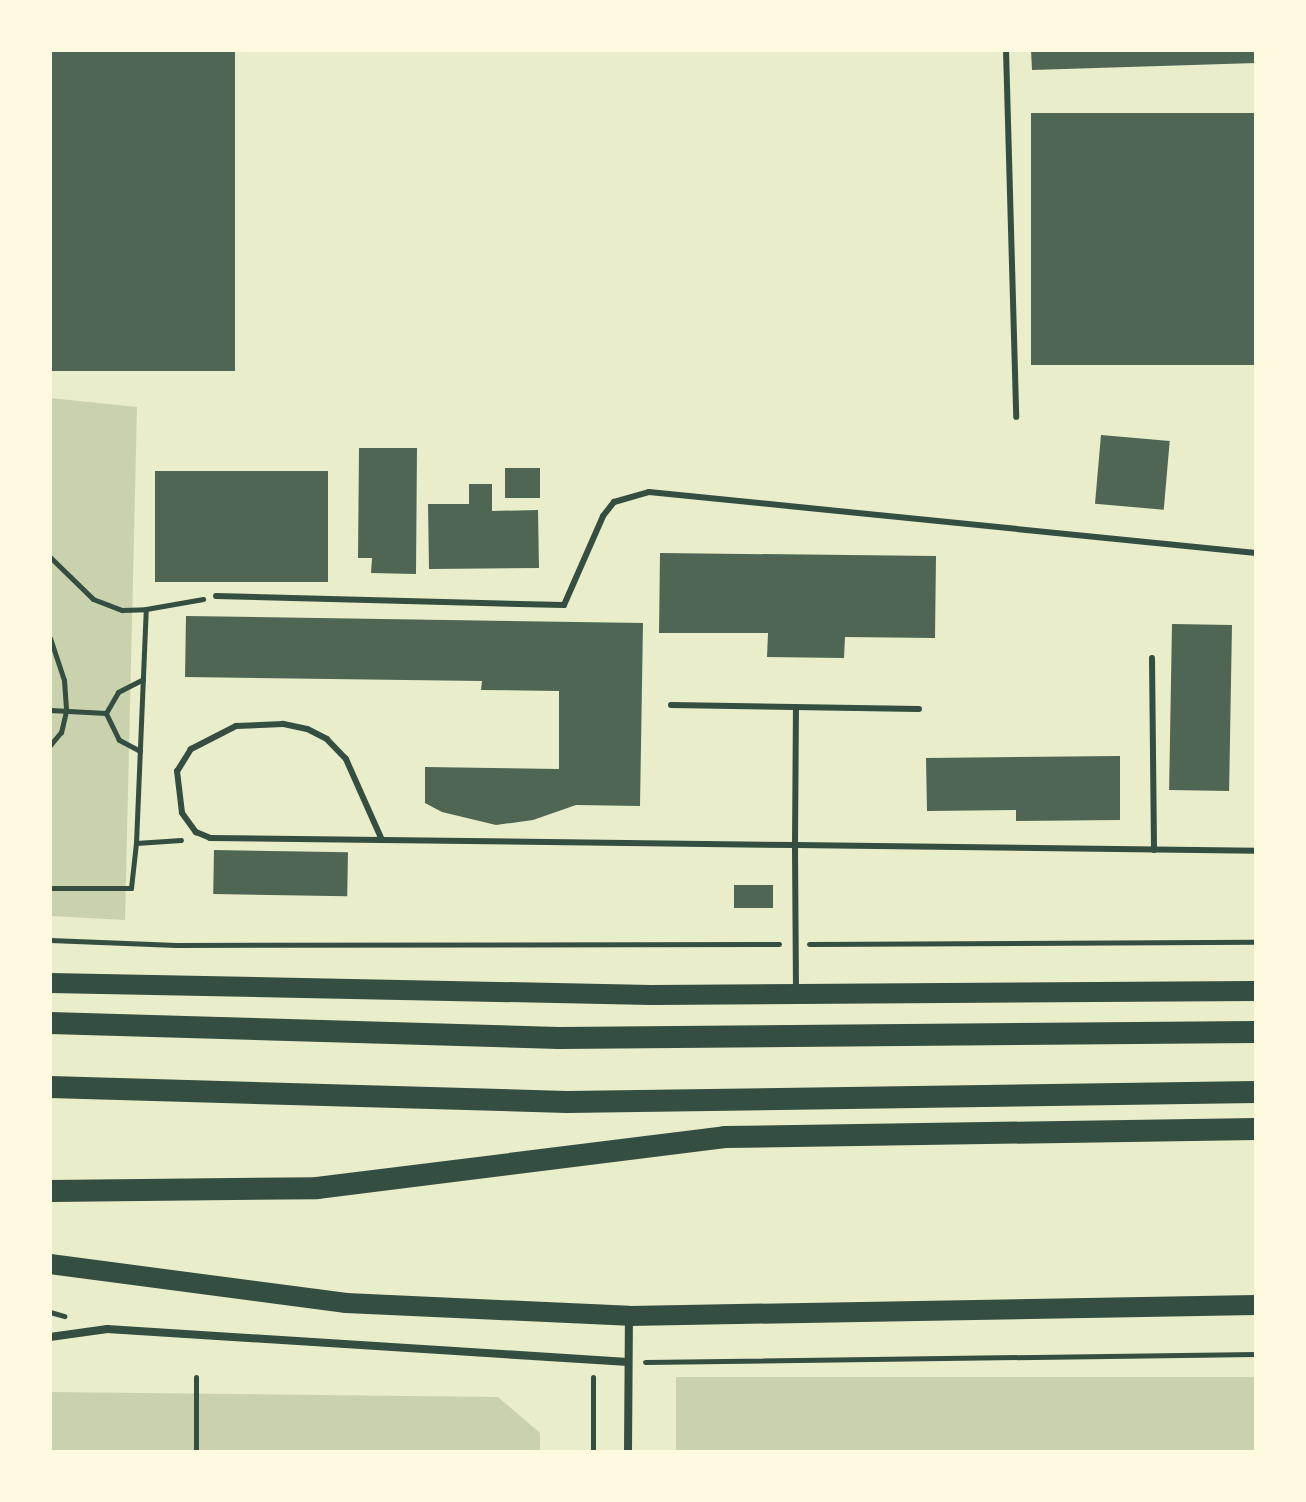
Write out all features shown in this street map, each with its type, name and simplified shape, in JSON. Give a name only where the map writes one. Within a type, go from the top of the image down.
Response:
[{"type":"highway","points":[[50,1023],[559,1038],[1256,1032]]},
{"type":"highway","points":[[50,1087],[567,1102],[1256,1092]]},
{"type":"highway","points":[[50,1191],[317,1188],[725,1137],[1256,1129]]},
{"type":"main road","points":[[50,983],[796,995],[1256,991]]},
{"type":"main road","points":[[50,1264],[346,1303],[629,1316],[1256,1305]]},
{"type":"street","points":[[628,1452],[629,1316]]},
{"type":"street","points":[[50,1337],[107,1329],[628,1362]]},
{"type":"lane","points":[[1006,50],[1016,417]]},
{"type":"lane","points":[[216,596],[564,605],[603,516],[614,502],[649,492],[1256,553]]},
{"type":"lane","points":[[1152,658],[1154,850]]},
{"type":"lane","points":[[671,705],[919,709]]},
{"type":"lane","points":[[796,707],[796,995]]},
{"type":"lane","points":[[382,840],[346,759],[327,739],[307,729],[261,724],[210,737],[191,749],[177,771],[182,813],[196,832],[210,838],[1256,851]]},
{"type":"path","points":[[50,557],[93,599],[122,610],[146,609],[216,596]]},
{"type":"path","points":[[50,888],[131,888],[136,843],[146,609]]},
{"type":"path","points":[[50,638],[64,680],[66,711],[61,732],[50,745]]},
{"type":"path","points":[[106,713],[118,692],[143,679]]},
{"type":"path","points":[[50,710],[106,713]]},
{"type":"path","points":[[106,713],[119,740],[140,751]]},
{"type":"path","points":[[136,843],[210,838]]},
{"type":"path","points":[[50,940],[176,945],[1256,942]]},
{"type":"path","points":[[628,1362],[1256,1354]]},
{"type":"path","points":[[593,1360],[593,1452]]},
{"type":"path","points":[[196,1377],[196,1452]]},
{"type":"green space","points":[[50,398],[137,407],[125,920],[50,916]]},
{"type":"green space","points":[[676,1377],[1256,1377],[1256,1452],[676,1452]]},
{"type":"green space","points":[[50,1392],[498,1397],[540,1433],[540,1452],[50,1452]]},
{"type":"building","points":[[50,50],[235,50],[235,371],[50,371]]},
{"type":"building","points":[[1031,50],[1256,50],[1256,63],[1032,70]]},
{"type":"building","points":[[1031,113],[1256,113],[1256,365],[1031,365]]},
{"type":"building","points":[[1101,435],[1170,441],[1164,510],[1095,504]]},
{"type":"building","points":[[359,448],[417,448],[416,574],[371,573],[372,558],[358,558]]},
{"type":"building","points":[[505,468],[540,468],[540,498],[505,498]]},
{"type":"building","points":[[155,471],[328,471],[328,582],[155,582]]},
{"type":"building","points":[[469,484],[492,484],[492,511],[538,510],[539,568],[429,569],[428,504],[469,504]]},
{"type":"building","points":[[660,553],[936,556],[935,638],[845,637],[844,658],[767,657],[768,633],[659,633]]},
{"type":"building","points":[[186,616],[643,623],[640,806],[576,805],[533,820],[496,825],[442,812],[425,803],[425,767],[559,769],[559,691],[481,690],[482,681],[185,677]]},
{"type":"building","points":[[1172,624],[1232,625],[1229,791],[1169,790]]},
{"type":"building","points":[[1120,756],[1120,820],[1016,821],[1016,810],[927,811],[926,758]]},
{"type":"building","points":[[214,850],[348,852],[347,896],[213,894]]},
{"type":"building","points":[[734,885],[773,885],[773,908],[734,908]]}]
